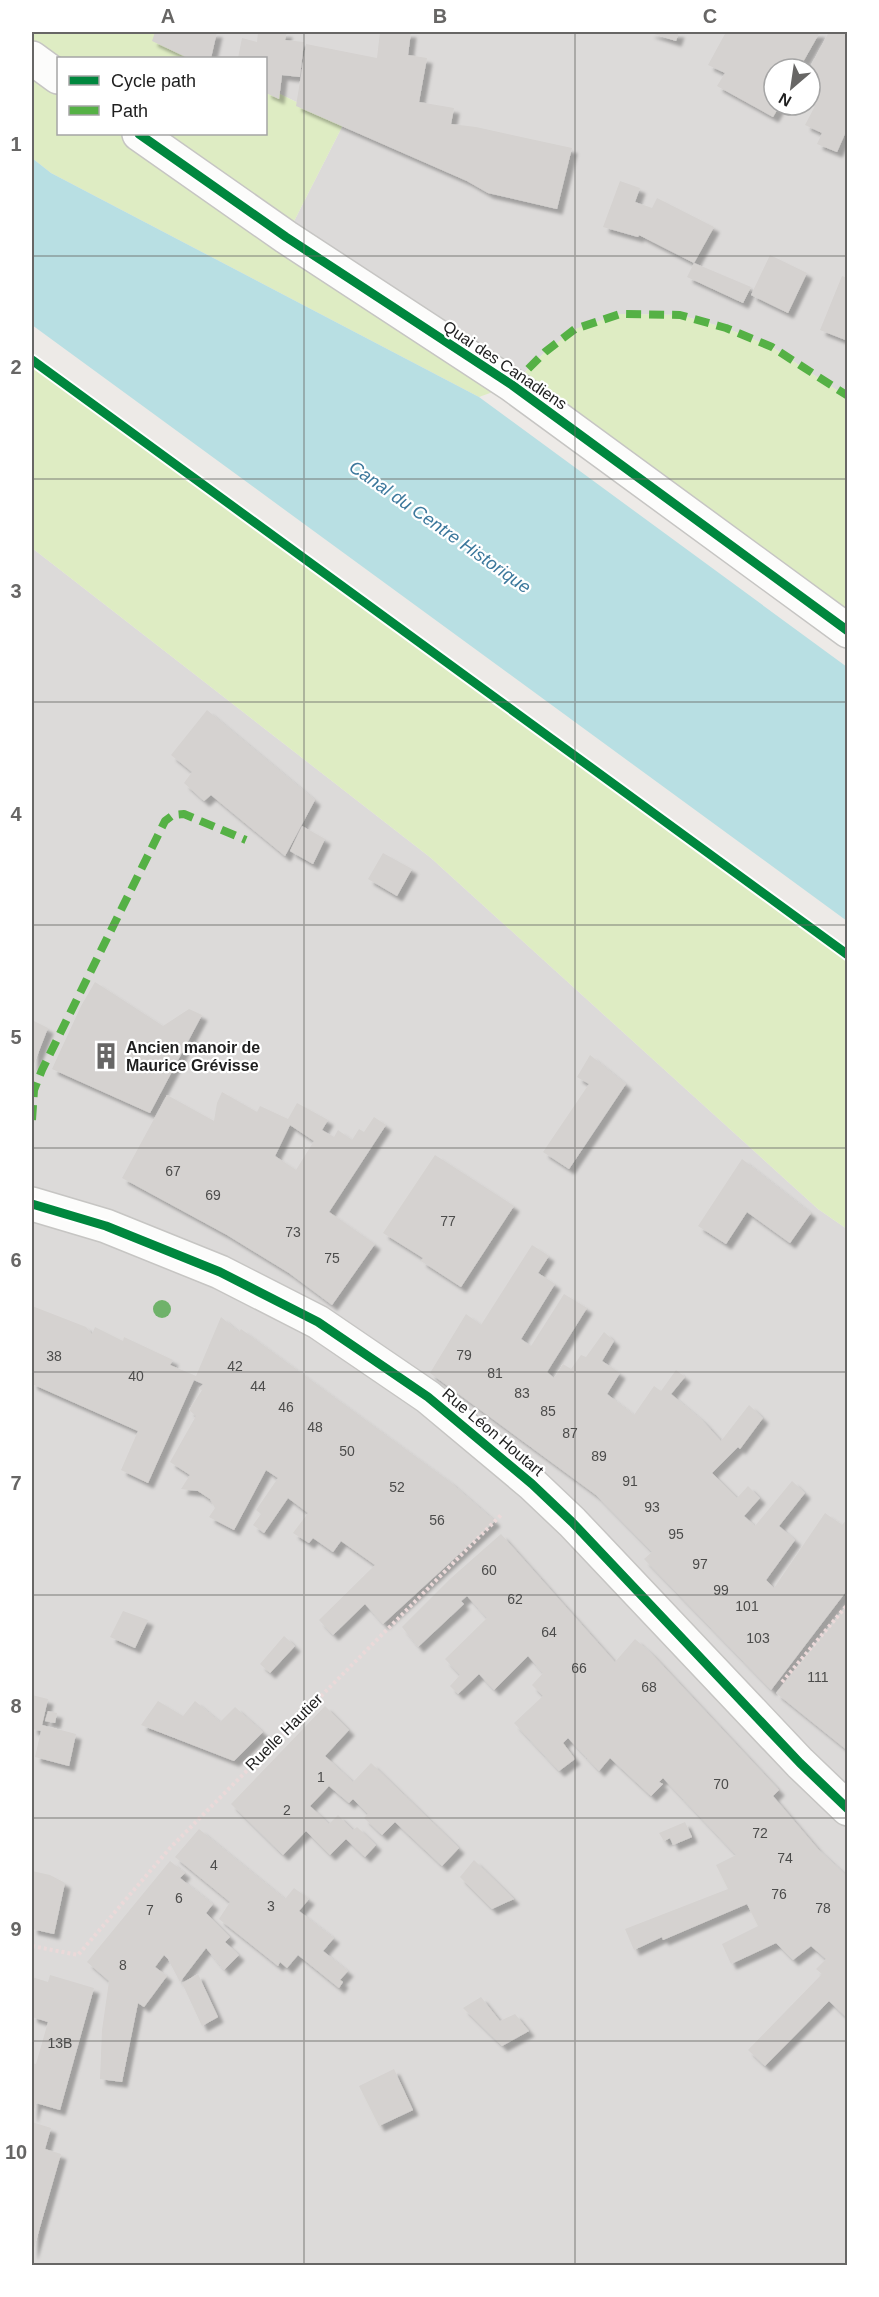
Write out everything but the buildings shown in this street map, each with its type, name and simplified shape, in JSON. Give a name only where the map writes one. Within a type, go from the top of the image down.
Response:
[{"type":"street","points":[[32,58],[57,76]]},
{"type":"street","name":"Quai des Canadiens","points":[[140,135],[286,237],[512,385],[848,631]]},
{"type":"street","name":"Rue Léon Houtart","points":[[32,1204],[106,1226],[220,1272],[318,1322],[428,1397],[532,1484],[572,1522],[755,1715],[848,1809]]},
{"type":"path","points":[[755,1715],[848,1604]]},
{"type":"shaded area","points":[[152,32],[847,32],[847,397],[772,347],[726,328],[680,315],[620,314],[545,352],[512,385],[286,237],[343,125],[267,87],[267,57],[205,57]]},
{"type":"shaded area","points":[[32,548],[431,858],[818,1209],[847,1229],[847,2265],[32,2265]]},
{"type":"green space","points":[[32,32],[152,32],[205,57],[57,57],[57,135],[267,135],[267,87],[343,125],[286,237],[512,385],[479,397],[51,173],[32,158]]},
{"type":"green space","points":[[620,314],[680,315],[726,328],[772,347],[847,397],[847,631],[512,385],[545,352],[575,329]]},
{"type":"green space","points":[[32,358],[847,955],[847,1229],[818,1209],[431,858],[32,548]]},
{"type":"water","name":"Canal du Centre Historique","points":[[32,158],[51,173],[479,397],[847,667],[847,921],[32,325]]},
{"type":"marked path","points":[[512,385],[545,352],[575,329],[620,314],[680,315],[726,328],[772,347],[848,396]]},
{"type":"marked path","points":[[32,1120],[34,1090],[42,1070],[165,821],[173,815],[184,814],[246,840]]},
{"type":"cycle path","points":[[140,135],[286,237],[512,385],[848,631]]},
{"type":"cycle path","points":[[32,360],[848,955]]},
{"type":"cycle path","points":[[32,1204],[106,1226],[220,1272],[318,1322],[428,1397],[532,1484],[572,1522],[800,1763],[848,1809]]},
{"type":"place","name":"Ancien manoir de Maurice Grévisse","points":[[106,1056]]}]
